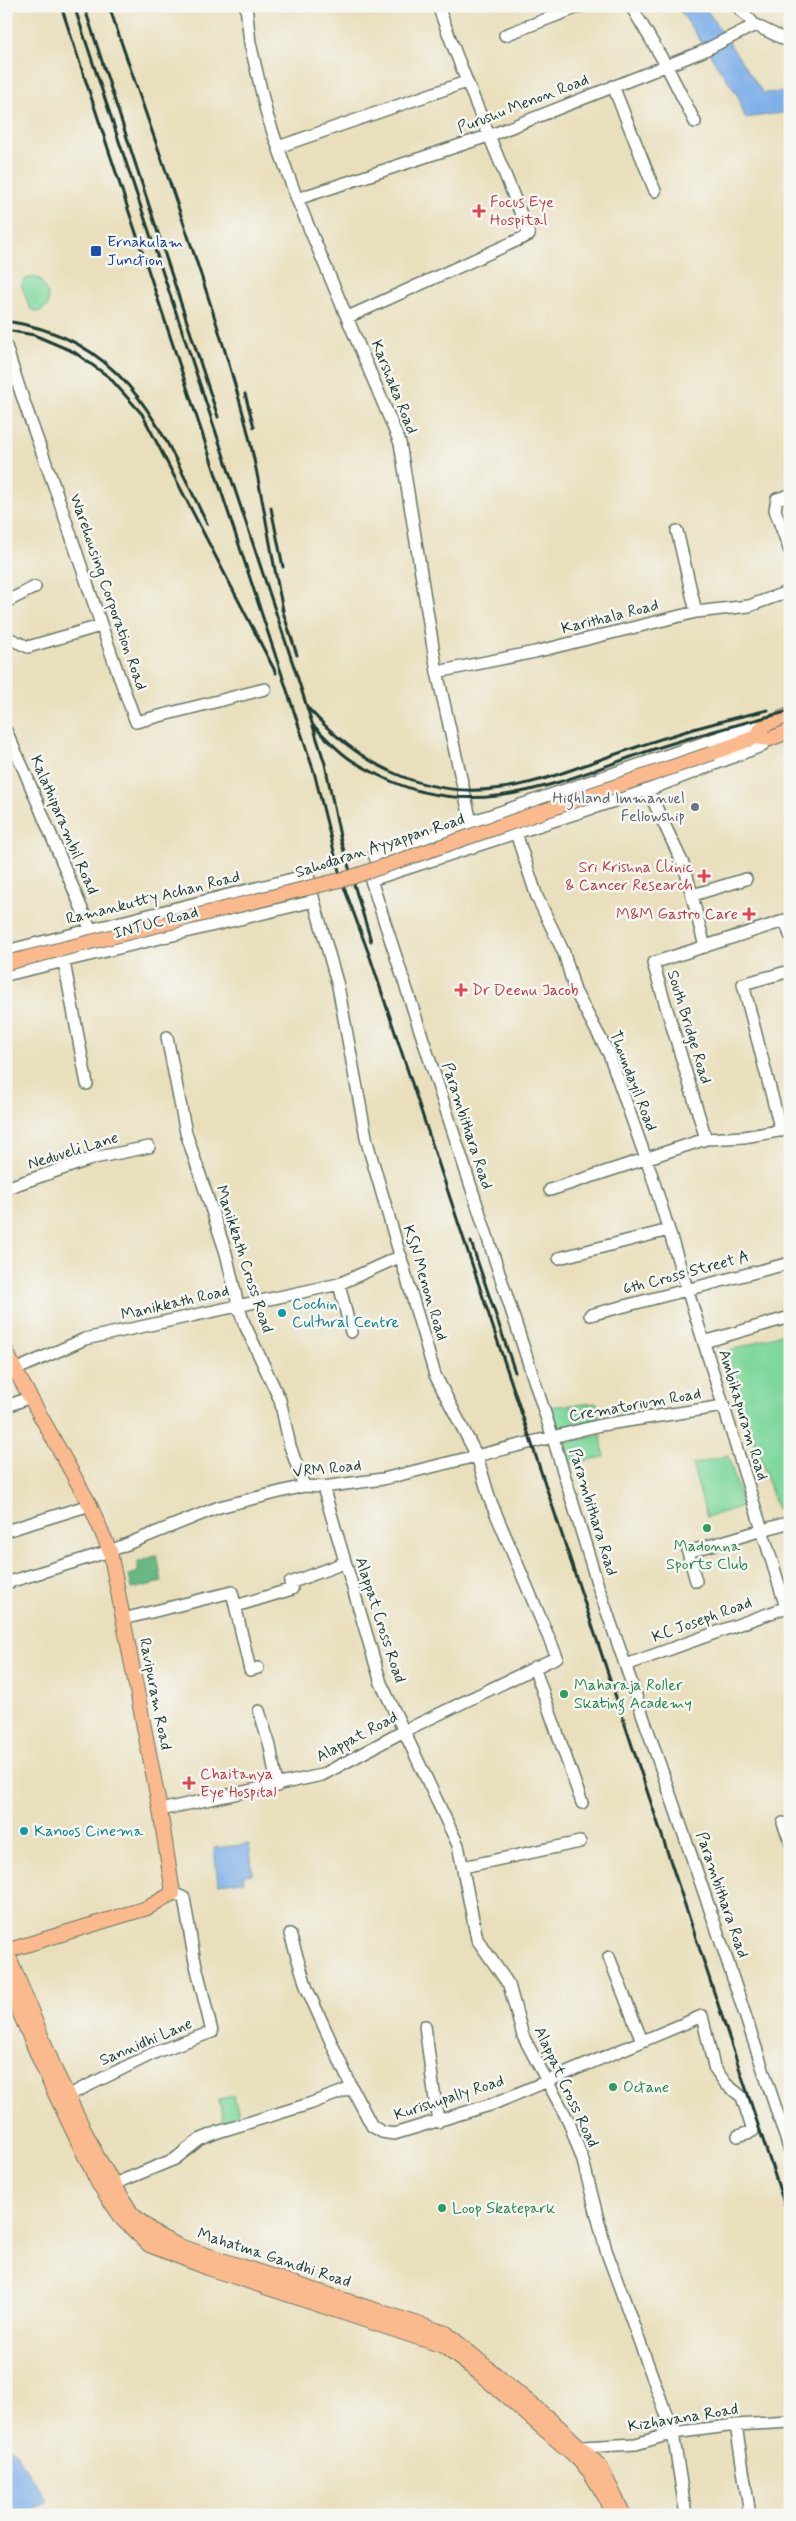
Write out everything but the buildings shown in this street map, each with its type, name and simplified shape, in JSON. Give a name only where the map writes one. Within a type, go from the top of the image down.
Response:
[{"type":"main road","points":[[756,737],[764,725],[790,715]]},
{"type":"main road","name":"Sahodaran Ayyappan Road","points":[[6,963],[352,877],[756,737],[770,739],[790,731]]},
{"type":"main road","name":"Ravipuram Road","points":[[9,1359],[90,1505],[110,1550],[170,1864],[173,1893]]},
{"type":"main road","points":[[6,1950],[147,1908],[173,1893]]},
{"type":"main road","name":"Mahatma Gandhi Road","points":[[6,1950],[67,2096],[97,2156],[132,2214],[153,2240]]},
{"type":"main road","name":"Mahatma Gandhi Road","points":[[6,1981],[48,2077],[98,2183],[123,2220],[153,2240],[208,2268],[443,2346],[579,2452],[600,2466],[624,2515]]},
{"type":"main road","name":"Mahatma Gandhi Road","points":[[579,2452],[605,2497],[612,2515]]},
{"type":"street","name":"Karshaka Road","points":[[246,6],[250,43],[267,115],[278,147],[297,199],[400,443],[437,672],[471,822]]},
{"type":"street","points":[[348,317],[529,236],[491,135],[466,82],[438,6]]},
{"type":"street","points":[[505,35],[581,6]]},
{"type":"street","points":[[630,6],[666,65],[695,122]]},
{"type":"street","points":[[737,6],[755,25],[790,42]]},
{"type":"street","name":"Purushu Menon Road","points":[[297,199],[491,135],[701,52],[755,25]]},
{"type":"street","points":[[278,147],[466,82]]},
{"type":"street","points":[[613,86],[655,191]]},
{"type":"street","name":"Warehousing Corporation Road","points":[[6,346],[18,387],[61,507],[100,626],[136,722],[265,689]]},
{"type":"street","points":[[790,495],[777,499],[775,510],[790,551]]},
{"type":"street","points":[[677,531],[696,612]]},
{"type":"street","points":[[6,602],[35,587]]},
{"type":"street","name":"Karithala Road","points":[[437,672],[535,652],[696,612],[749,606],[790,592]]},
{"type":"street","points":[[6,637],[28,647],[100,626]]},
{"type":"street","points":[[764,725],[750,727],[374,855],[383,876],[648,790],[760,746],[770,739]]},
{"type":"street","name":"Kalathiparambil Road","points":[[6,731],[91,931]]},
{"type":"street","points":[[648,790],[685,868],[704,947],[787,919],[790,935]]},
{"type":"street","name":"Thoundayil Road","points":[[516,833],[537,897],[564,953],[575,991],[608,1054],[646,1160],[687,1289]]},
{"type":"street","name":"Ramankutty Achan Road","points":[[6,951],[308,875]]},
{"type":"street","name":"KSN Menon Road","points":[[308,875],[338,986],[367,1142],[435,1375],[477,1456],[490,1500],[557,1656]]},
{"type":"street","name":"Parambithara Road","points":[[383,876],[371,880],[553,1438],[598,1586],[790,2151]]},
{"type":"street","points":[[693,895],[746,879]]},
{"type":"street","name":"INTUC Road","points":[[6,975],[314,901]]},
{"type":"street","name":"South Bridge Road","points":[[704,947],[653,963],[706,1140]]},
{"type":"street","points":[[64,962],[87,1084]]},
{"type":"street","points":[[550,1190],[706,1140],[744,1137],[785,1130],[743,984],[790,970]]},
{"type":"street","name":"Manikkath Cross Road","points":[[167,1037],[186,1133],[226,1253],[238,1305],[244,1323],[280,1400],[290,1446],[304,1486]]},
{"type":"street","name":"Neduveli Lane","points":[[6,1188],[94,1158],[149,1147]]},
{"type":"street","points":[[559,1258],[669,1230]]},
{"type":"street","name":"Manikkath Road","points":[[9,1359],[86,1339],[339,1284],[401,1256]]},
{"type":"street","name":"6th Cross Street A","points":[[590,1315],[790,1263]]},
{"type":"street","points":[[339,1284],[351,1332]]},
{"type":"street","name":"Ambikapuram Road","points":[[687,1289],[788,1606]]},
{"type":"street","points":[[704,1342],[790,1317]]},
{"type":"street","points":[[6,1410],[8,1406],[30,1397]]},
{"type":"street","name":"Crematorium Road","points":[[524,1446],[601,1425],[724,1406]]},
{"type":"street","name":"VRM Road","points":[[6,1583],[110,1550],[219,1507],[304,1486],[323,1487],[383,1479],[524,1446]]},
{"type":"street","name":"Alappat Cross Road","points":[[323,1487],[381,1683],[458,1845],[476,1939],[509,1985],[522,2036],[545,2082],[569,2122],[583,2161],[606,2250],[673,2433],[686,2515]]},
{"type":"street","points":[[6,1531],[90,1505]]},
{"type":"street","points":[[696,1581],[688,1552],[790,1522]]},
{"type":"street","points":[[236,1606],[292,1589],[290,1583],[344,1563]]},
{"type":"street","points":[[122,1619],[232,1592],[254,1669]]},
{"type":"street","name":"KC Joseph Road","points":[[626,1664],[788,1606]]},
{"type":"street","name":"Alappat Road","points":[[160,1810],[322,1775],[404,1731],[557,1656]]},
{"type":"street","points":[[534,1667],[582,1803]]},
{"type":"street","points":[[260,1711],[270,1746],[277,1786]]},
{"type":"street","points":[[783,1823],[790,1842]]},
{"type":"street","points":[[463,1868],[580,1842]]},
{"type":"street","name":"Sannidhi Lane","points":[[67,2096],[156,2052],[212,2032],[194,1957],[184,1898],[173,1893]]},
{"type":"street","name":"Kurishupally Road","points":[[290,1934],[307,1988],[352,2088],[372,2126],[382,2132],[394,2134],[492,2104],[702,2016],[714,2067],[726,2084],[742,2097],[753,2131],[738,2136]]},
{"type":"street","points":[[609,1957],[642,2041]]},
{"type":"street","points":[[425,2026],[438,2122]]},
{"type":"street","points":[[114,2184],[175,2159],[199,2140],[218,2132],[352,2088]]},
{"type":"street","name":"Kizhavana Road","points":[[579,2452],[636,2444],[673,2433],[736,2425],[790,2422]]},
{"type":"street","points":[[736,2425],[750,2515]]},
{"type":"green space","points":[[34,277],[40,279],[48,294],[48,306],[38,312],[30,309],[21,284],[26,279]]},
{"type":"green space","points":[[790,1331],[790,1504],[777,1509],[726,1352]]},
{"type":"green space","points":[[597,1403],[599,1419],[556,1432],[547,1407]]},
{"type":"green space","points":[[601,1435],[604,1457],[566,1465],[561,1450],[564,1443]]},
{"type":"green space","points":[[728,1455],[743,1506],[707,1517],[692,1465]]},
{"type":"green space","points":[[157,1555],[162,1582],[132,1589],[129,1575],[138,1572],[138,1562]]},
{"type":"green space","points":[[234,2096],[241,2121],[224,2127],[219,2099]]},
{"type":"water","points":[[677,6],[704,6],[763,93],[790,92],[790,112],[745,118],[738,96]]},
{"type":"water","points":[[249,1844],[253,1874],[243,1875],[244,1881],[218,1884],[214,1848]]},
{"type":"water","points":[[12,2448],[47,2501],[25,2515],[6,2515],[6,2451]]},
{"type":"railway","points":[[61,6],[314,772],[341,879],[370,957],[790,2221]]},
{"type":"railway","points":[[74,6],[298,679],[325,764],[341,841],[371,941]]},
{"type":"railway","points":[[84,6],[218,417]]},
{"type":"railway","points":[[109,6],[197,262],[244,417],[283,610]]},
{"type":"railway","points":[[6,321],[47,331],[82,347],[110,367],[134,392],[155,421],[173,453],[207,524]]},
{"type":"railway","points":[[6,330],[34,335],[74,352],[109,377],[142,414],[276,673]]},
{"type":"railway","points":[[245,394],[254,427]]},
{"type":"railway","points":[[271,508],[283,567]]},
{"type":"railway","points":[[282,609],[297,655]]},
{"type":"railway","points":[[309,709],[348,745],[392,772],[416,781],[441,787],[467,790],[494,789],[526,784],[676,734],[768,710]]},
{"type":"railway","points":[[314,726],[347,757],[380,776],[415,790],[449,797],[483,797],[516,793],[549,785],[651,750],[720,729],[790,711]]},
{"type":"railway","points":[[471,1242],[515,1372]]},
{"type":"place","name":"Focus Eye Hospital","points":[[479,211]]},
{"type":"place","name":"Ernakulam Junction","points":[[96,251]]},
{"type":"place","name":"Highland Immanuel Fellowship","points":[[695,807]]},
{"type":"place","name":"Sri Krishna Clinic & Cancer Research","points":[[704,876]]},
{"type":"place","name":"M&M Gastro Care","points":[[749,914]]},
{"type":"place","name":"Dr Deenu Jacob","points":[[461,990]]},
{"type":"place","name":"Cochin Cultural Centre","points":[[282,1313]]},
{"type":"place","name":"Madonna Sports Club","points":[[707,1528]]},
{"type":"place","name":"Maharaja Roller Skating Academy","points":[[564,1694]]},
{"type":"place","name":"Chaitanya Eye Hospital","points":[[189,1783]]},
{"type":"place","name":"Kanoos Cinema","points":[[24,1831]]},
{"type":"place","name":"Octane","points":[[613,2087]]},
{"type":"place","name":"Loop Skatepark","points":[[442,2208]]}]
